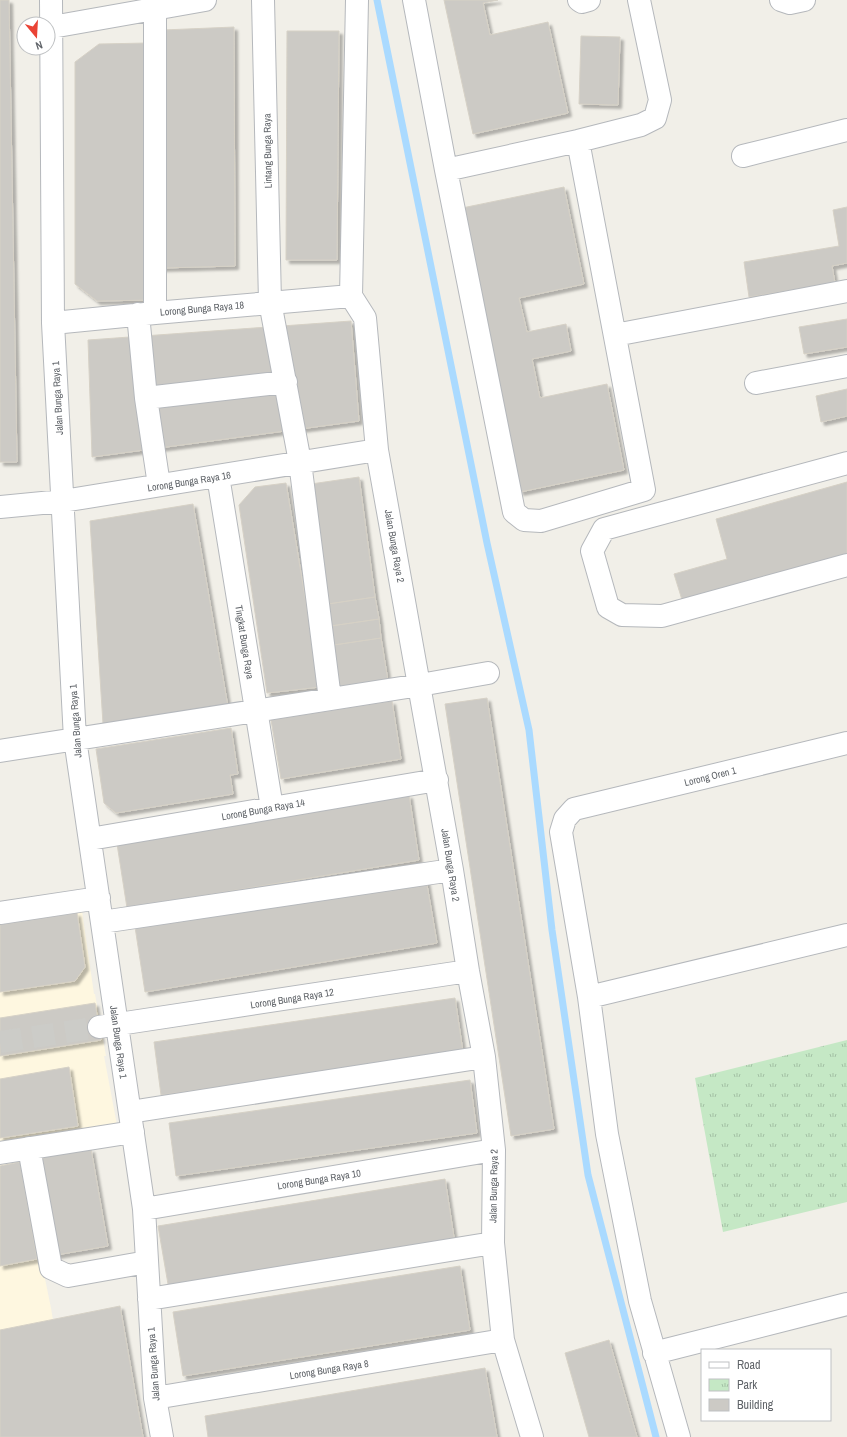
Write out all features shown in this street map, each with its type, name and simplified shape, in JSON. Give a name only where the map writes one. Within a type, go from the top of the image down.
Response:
[{"type":"street","name":"Jalan Bunga Raya 1","points":[[51,0],[52,16]]},
{"type":"street","points":[[56,26],[205,0]]},
{"type":"street","name":"Lintang Bunga Raya","points":[[263,0],[270,302],[300,462],[330,700]]},
{"type":"street","points":[[351,296],[357,0]]},
{"type":"street","points":[[414,0],[514,512],[524,520],[541,521],[644,490],[578,141]]},
{"type":"street","points":[[579,0],[582,2],[589,0]]},
{"type":"street","points":[[446,170],[578,141],[642,125],[655,118],[660,100],[639,0]]},
{"type":"street","points":[[781,0],[790,3],[804,0]]},
{"type":"street","points":[[155,8],[146,314],[146,398],[159,485]]},
{"type":"street","name":"Jalan Bunga Raya 1","points":[[52,56],[53,323],[75,739],[102,922],[108,1026],[131,1122],[144,1208],[155,1398],[162,1437]]},
{"type":"street","points":[[743,156],[847,130]]},
{"type":"street","points":[[615,334],[847,291]]},
{"type":"street","name":"Lorong Bunga Raya 18","points":[[53,323],[270,302],[351,296]]},
{"type":"street","name":"Jalan Bunga Raya 2","points":[[351,296],[365,318],[377,450],[420,685],[484,1057],[494,1150],[493,1243],[503,1340],[532,1437]]},
{"type":"street","points":[[756,383],[847,366]]},
{"type":"street","points":[[146,398],[286,382]]},
{"type":"street","name":"Lorong Bunga Raya 16","points":[[0,507],[63,501],[377,450]]},
{"type":"street","points":[[847,463],[604,529],[592,551],[608,607],[622,615],[662,616],[847,565]]},
{"type":"street","name":"Tingkat Bunga Raya","points":[[218,476],[272,808]]},
{"type":"street","points":[[0,751],[330,700],[488,673]]},
{"type":"street","name":"Lorong Oren 1","points":[[589,997],[561,832],[565,820],[574,809],[847,743]]},
{"type":"street","name":"Lorong Bunga Raya 14","points":[[90,839],[436,780]]},
{"type":"street","points":[[102,922],[452,870]]},
{"type":"street","points":[[0,913],[99,898]]},
{"type":"street","points":[[679,1437],[640,1301],[607,1134],[589,997],[847,935]]},
{"type":"street","name":"Lorong Bunga Raya 12","points":[[108,1026],[468,971]]},
{"type":"street","points":[[0,1153],[29,1148],[131,1122],[484,1057]]},
{"type":"street","points":[[29,1148],[51,1268],[68,1276],[147,1262]]},
{"type":"street","name":"Lorong Bunga Raya 10","points":[[144,1208],[494,1150]]},
{"type":"street","points":[[149,1299],[493,1243]]},
{"type":"street","points":[[654,1353],[847,1304]]},
{"type":"street","name":"Lorong Bunga Raya 8","points":[[155,1398],[503,1340]]},
{"type":"shaded area","points":[[79,890],[94,994],[106,1056],[104,1056],[117,1125],[17,1142],[51,1308],[72,1437],[0,1437],[0,904]]},
{"type":"green space","points":[[847,1040],[847,1202],[723,1232],[695,1078]]},
{"type":"building","points":[[0,0],[9,0],[17,462],[0,462]]},
{"type":"building","points":[[444,0],[498,0],[483,3],[490,35],[548,22],[568,113],[473,134]]},
{"type":"building","points":[[234,27],[235,266],[161,268],[163,30]]},
{"type":"building","points":[[287,31],[339,31],[337,260],[286,260]]},
{"type":"building","points":[[581,36],[620,37],[618,105],[579,104]]},
{"type":"building","points":[[146,43],[150,300],[97,301],[75,284],[75,62],[99,44]]},
{"type":"building","points":[[564,187],[584,284],[519,298],[527,332],[566,324],[571,351],[532,359],[540,398],[607,384],[624,470],[520,492],[462,208]]},
{"type":"building","points":[[847,207],[847,263],[832,266],[835,283],[749,297],[744,262],[839,246],[833,210]]},
{"type":"building","points":[[847,319],[847,347],[804,354],[799,327]]},
{"type":"building","points":[[351,321],[359,421],[92,457],[88,340]]},
{"type":"building","points":[[847,389],[847,416],[821,422],[816,396]]},
{"type":"building","points":[[359,477],[375,597],[321,605],[304,485]]},
{"type":"building","points":[[847,482],[847,556],[683,603],[674,574],[727,559],[716,519]]},
{"type":"building","points":[[286,483],[320,687],[267,693],[239,505],[255,487]]},
{"type":"building","points":[[193,504],[228,707],[103,724],[90,521]]},
{"type":"building","points":[[375,597],[379,619],[324,627],[321,605]]},
{"type":"building","points":[[379,619],[381,638],[327,646],[324,627]]},
{"type":"building","points":[[381,638],[388,681],[333,689],[327,646]]},
{"type":"building","points":[[487,698],[554,1129],[511,1136],[445,704]]},
{"type":"building","points":[[392,701],[401,759],[281,779],[271,720]]},
{"type":"building","points":[[231,728],[238,774],[230,775],[233,794],[116,813],[104,803],[96,749]]},
{"type":"building","points":[[409,795],[419,860],[127,908],[117,844]]},
{"type":"building","points":[[426,879],[437,943],[145,992],[135,927]]},
{"type":"building","points":[[77,913],[85,967],[75,981],[0,992],[0,923]]},
{"type":"building","points":[[455,998],[463,1052],[161,1095],[154,1042]]},
{"type":"building","points":[[95,1003],[101,1040],[0,1056],[0,1018]]},
{"type":"building","points":[[69,1067],[78,1126],[0,1138],[0,1079]]},
{"type":"building","points":[[470,1080],[477,1133],[176,1176],[169,1123]]},
{"type":"building","points":[[91,1149],[108,1246],[56,1255],[39,1158]]},
{"type":"building","points":[[20,1162],[37,1259],[0,1266],[0,1166]]},
{"type":"building","points":[[445,1179],[455,1244],[169,1290],[158,1226]]},
{"type":"building","points":[[460,1266],[470,1330],[183,1376],[173,1312]]},
{"type":"building","points":[[120,1306],[143,1437],[0,1437],[0,1330]]},
{"type":"building","points":[[609,1340],[637,1437],[589,1437],[565,1353]]},
{"type":"building","points":[[485,1368],[497,1437],[208,1437],[205,1416]]},
{"type":"waterway","points":[[377,0],[487,543],[529,730],[552,930],[588,1175],[656,1437]]},
{"type":"tunnel","points":[[0,1042],[99,1027]]}]
